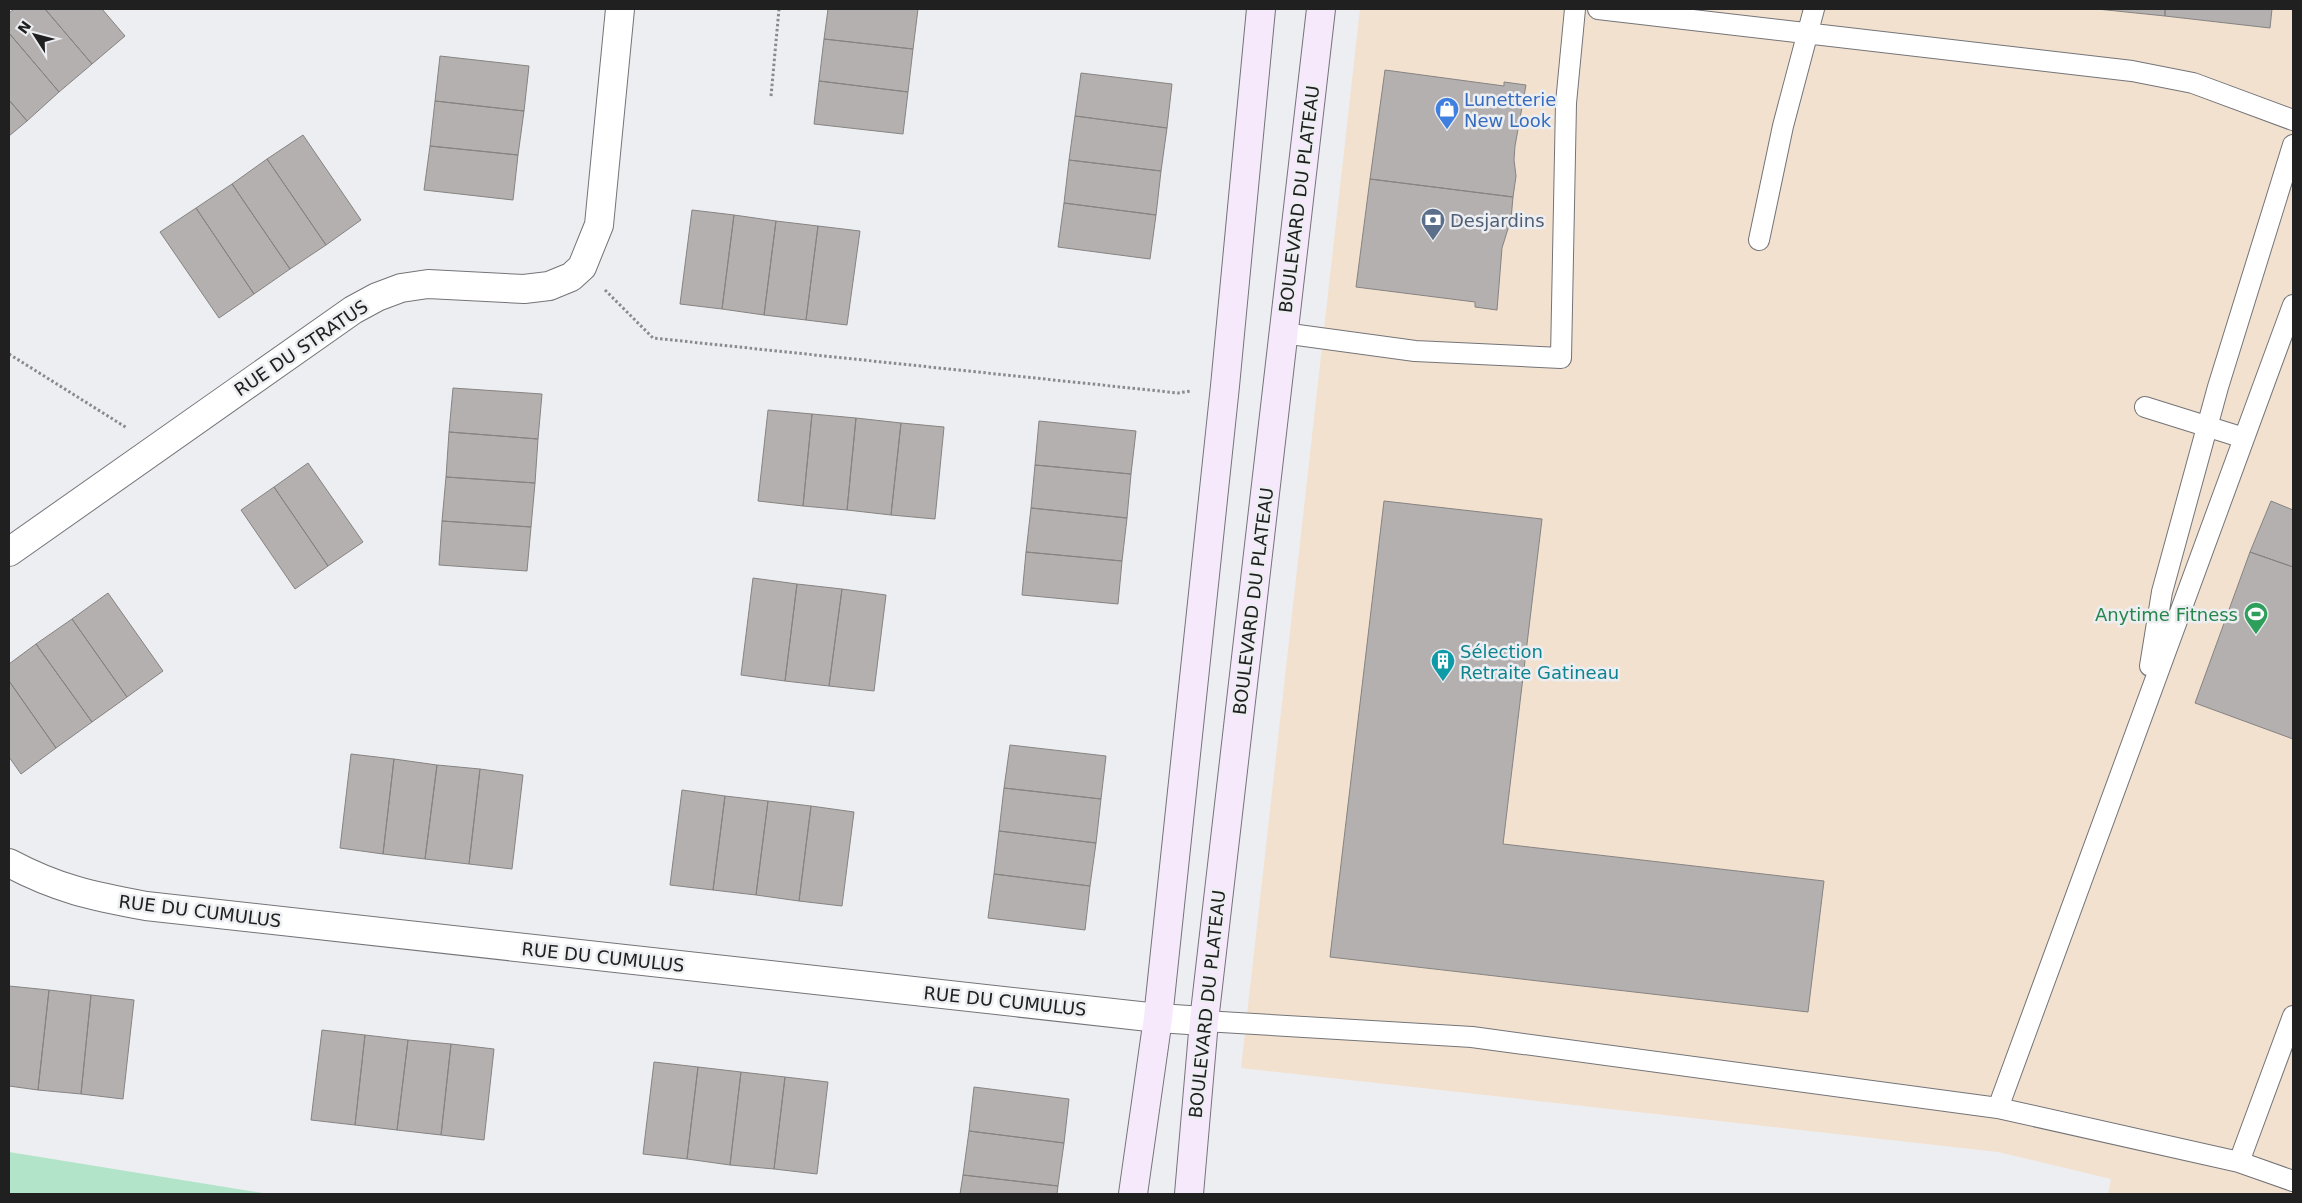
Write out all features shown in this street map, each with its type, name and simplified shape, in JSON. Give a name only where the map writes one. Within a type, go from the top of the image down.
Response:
[{"type":"main road","points":[[1133,1194],[1158,1018],[1225,386],[1261,9]]},
{"type":"main road","name":"BOULEVARD DU PLATEAU","points":[[1189,1194],[1204,1021],[1322,9]]},
{"type":"street","points":[[582,267],[599,225],[620,9]]},
{"type":"street","name":"RUE DU STRATUS","points":[[9,552],[353,310],[377,297],[401,288],[428,284],[524,289],[549,286],[571,277],[582,267]]},
{"type":"street","name":"RUE DU CUMULUS","points":[[9,863],[37,878],[68,890],[146,906],[1158,1018],[1204,1021]]},
{"type":"lane","points":[[1283,333],[1415,351],[1561,358],[1566,103],[1575,9]]},
{"type":"lane","points":[[1598,9],[2132,71],[2192,83],[2293,120]]},
{"type":"lane","points":[[1759,240],[1783,126],[1806,32],[1814,9]]},
{"type":"lane","points":[[2143,711],[2162,592],[2232,338],[2293,145]]},
{"type":"lane","points":[[1998,1108],[2293,305]]},
{"type":"lane","points":[[2145,407],[2244,438]]},
{"type":"lane","points":[[2239,1162],[2293,1016]]},
{"type":"lane","points":[[1204,1021],[1472,1036],[1998,1108],[2239,1162],[2293,1181]]},
{"type":"path","points":[[771,96],[779,9]]},
{"type":"path","points":[[582,267],[653,338],[1178,393],[1225,386]]},
{"type":"path","points":[[9,354],[158,448]]},
{"type":"shaded area","points":[[1360,9],[2293,9],[2293,1194],[2108,1194],[2111,1179],[1998,1152],[1241,1068]]},
{"type":"green space","points":[[9,1152],[269,1194],[9,1194]]},
{"type":"building","points":[[14,9],[45,9],[92,64],[59,92],[9,33],[9,13]]},
{"type":"building","points":[[45,9],[102,9],[125,36],[92,64]]},
{"type":"building","points":[[828,9],[918,9],[913,49],[824,39]]},
{"type":"building","points":[[2097,9],[2165,9],[2165,16]]},
{"type":"building","points":[[2165,9],[2272,9],[2270,28],[2165,16]]},
{"type":"building","points":[[9,33],[59,92],[27,121],[9,100]]},
{"type":"building","points":[[824,39],[913,49],[908,92],[819,81]]},
{"type":"building","points":[[440,56],[529,66],[524,111],[435,101]]},
{"type":"building","name":"Lunetterie New Look","points":[[1385,70],[1504,86],[1504,82],[1526,85],[1515,146],[1516,176],[1513,197],[1370,179]]},
{"type":"building","points":[[1081,73],[1172,84],[1167,128],[1075,116]]},
{"type":"building","points":[[819,81],[908,92],[903,134],[814,124]]},
{"type":"building","points":[[9,100],[27,121],[9,136]]},
{"type":"building","points":[[435,101],[524,111],[518,155],[430,146]]},
{"type":"building","points":[[1075,116],[1167,128],[1161,171],[1069,160]]},
{"type":"building","points":[[303,135],[361,220],[326,245],[267,159]]},
{"type":"building","points":[[430,146],[518,155],[513,200],[424,190]]},
{"type":"building","points":[[267,159],[326,245],[290,269],[232,184]]},
{"type":"building","points":[[1069,160],[1161,171],[1156,215],[1064,203]]},
{"type":"building","name":"Desjardins","points":[[1370,179],[1513,197],[1511,219],[1502,248],[1497,310],[1475,307],[1475,302],[1356,287]]},
{"type":"building","points":[[232,184],[290,269],[254,294],[196,208]]},
{"type":"building","points":[[1064,203],[1156,215],[1150,259],[1058,247]]},
{"type":"building","points":[[196,208],[254,294],[219,318],[160,232]]},
{"type":"building","points":[[692,210],[734,215],[722,309],[680,304]]},
{"type":"building","points":[[734,215],[776,221],[764,315],[722,309]]},
{"type":"building","points":[[776,221],[818,226],[806,320],[764,315]]},
{"type":"building","points":[[818,226],[860,231],[847,325],[806,320]]},
{"type":"building","points":[[453,388],[542,394],[538,439],[449,432]]},
{"type":"building","points":[[768,410],[812,414],[803,506],[758,501]]},
{"type":"building","points":[[812,414],[856,418],[847,510],[803,506]]},
{"type":"building","points":[[856,418],[901,423],[891,515],[847,510]]},
{"type":"building","points":[[1039,421],[1136,431],[1131,474],[1035,465]]},
{"type":"building","points":[[901,423],[944,427],[935,519],[891,515]]},
{"type":"building","points":[[449,432],[538,439],[535,483],[446,477]]},
{"type":"building","points":[[308,463],[363,542],[328,566],[274,487]]},
{"type":"building","points":[[1035,465],[1131,474],[1127,518],[1031,508]]},
{"type":"building","points":[[446,477],[535,483],[531,527],[442,521]]},
{"type":"building","points":[[274,487],[328,566],[295,589],[241,510]]},
{"type":"building","name":"Sélection Retraite Gatineau","points":[[1384,501],[1542,519],[1503,844],[1824,881],[1808,1012],[1330,957]]},
{"type":"building","points":[[2271,501],[2293,510],[2293,567],[2250,552]]},
{"type":"building","points":[[1031,508],[1127,518],[1122,561],[1026,552]]},
{"type":"building","points":[[442,521],[531,527],[527,571],[439,565]]},
{"type":"building","points":[[1026,552],[1122,561],[1118,604],[1022,595]]},
{"type":"building","name":"Anytime Fitness","points":[[2250,552],[2293,567],[2293,739],[2195,703]]},
{"type":"building","points":[[753,578],[797,584],[785,681],[741,675]]},
{"type":"building","points":[[797,584],[842,589],[829,686],[785,681]]},
{"type":"building","points":[[842,589],[886,595],[874,691],[829,686]]},
{"type":"building","points":[[108,593],[163,671],[127,697],[72,619]]},
{"type":"building","points":[[72,619],[127,697],[92,722],[36,644]]},
{"type":"building","points":[[36,644],[92,722],[56,748],[9,681],[9,664]]},
{"type":"building","points":[[9,681],[56,748],[21,774],[9,757]]},
{"type":"building","points":[[1010,745],[1106,756],[1101,799],[1004,788]]},
{"type":"building","points":[[351,754],[394,759],[383,854],[340,848]]},
{"type":"building","points":[[394,759],[437,765],[425,859],[383,854]]},
{"type":"building","points":[[437,765],[480,769],[469,864],[425,859]]},
{"type":"building","points":[[480,769],[523,775],[512,869],[469,864]]},
{"type":"building","points":[[1004,788],[1101,799],[1096,843],[999,831]]},
{"type":"building","points":[[682,790],[725,796],[713,890],[670,885]]},
{"type":"building","points":[[725,796],[768,801],[756,895],[713,890]]},
{"type":"building","points":[[768,801],[811,806],[799,901],[756,895]]},
{"type":"building","points":[[811,806],[854,812],[842,906],[799,901]]},
{"type":"building","points":[[999,831],[1096,843],[1090,886],[994,874]]},
{"type":"building","points":[[994,874],[1090,886],[1085,930],[988,918]]},
{"type":"building","points":[[9,986],[49,990],[38,1090],[9,1086]]},
{"type":"building","points":[[49,990],[91,995],[81,1094],[38,1090]]},
{"type":"building","points":[[91,995],[134,1000],[123,1099],[81,1094]]},
{"type":"building","points":[[322,1030],[365,1035],[355,1125],[311,1120]]},
{"type":"building","points":[[365,1035],[408,1040],[397,1130],[355,1125]]},
{"type":"building","points":[[408,1040],[451,1044],[441,1135],[397,1130]]},
{"type":"building","points":[[451,1044],[494,1049],[484,1140],[441,1135]]},
{"type":"building","points":[[654,1062],[698,1067],[687,1159],[643,1154]]},
{"type":"building","points":[[698,1067],[741,1072],[730,1165],[687,1159]]},
{"type":"building","points":[[741,1072],[785,1077],[774,1169],[730,1165]]},
{"type":"building","points":[[785,1077],[828,1082],[817,1174],[774,1169]]},
{"type":"building","points":[[974,1087],[1069,1099],[1064,1143],[969,1131]]},
{"type":"building","points":[[969,1131],[1064,1143],[1058,1186],[963,1175]]},
{"type":"building","points":[[963,1175],[1058,1186],[1057,1194],[960,1194]]},
{"type":"place","name":"Lunetterie New Look","points":[[1447,130]]},
{"type":"place","name":"Desjardins","points":[[1433,241]]},
{"type":"place","name":"Anytime Fitness","points":[[2256,635]]},
{"type":"place","name":"Sélection Retraite Gatineau","points":[[1443,682]]}]
